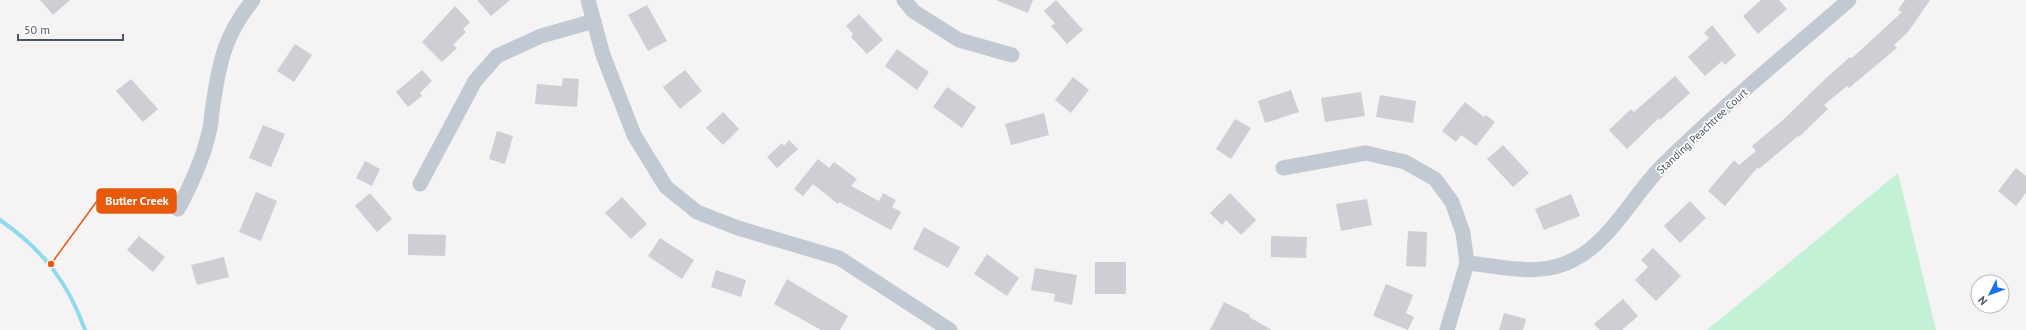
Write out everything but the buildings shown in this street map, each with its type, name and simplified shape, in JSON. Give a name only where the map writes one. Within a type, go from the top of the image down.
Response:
[{"type":"street","points":[[178,209],[189,189],[205,148],[210,130],[217,76],[222,55],[239,17],[253,0]]},
{"type":"street","points":[[588,0],[603,55],[634,135],[666,186],[672,192],[697,212],[738,228],[839,258],[950,330]]},
{"type":"street","points":[[904,0],[913,10],[959,40],[1012,56]]},
{"type":"street","name":"Standing Peachtree Court","points":[[1467,263],[1490,265],[1508,270],[1542,269],[1559,266],[1584,254],[1604,236],[1664,163],[1849,0]]},
{"type":"street","points":[[420,184],[475,81],[497,56],[541,36],[594,21]]},
{"type":"street","points":[[1282,168],[1366,153],[1405,162],[1435,179],[1452,202],[1463,233],[1467,263],[1447,330]]},
{"type":"green space","points":[[1898,173],[1936,330],[1707,330]]},
{"type":"waterway","points":[[0,220],[29,243],[52,268],[70,297],[85,330]]},
{"type":"place","name":"Butler Creek","points":[[51,264]]}]
